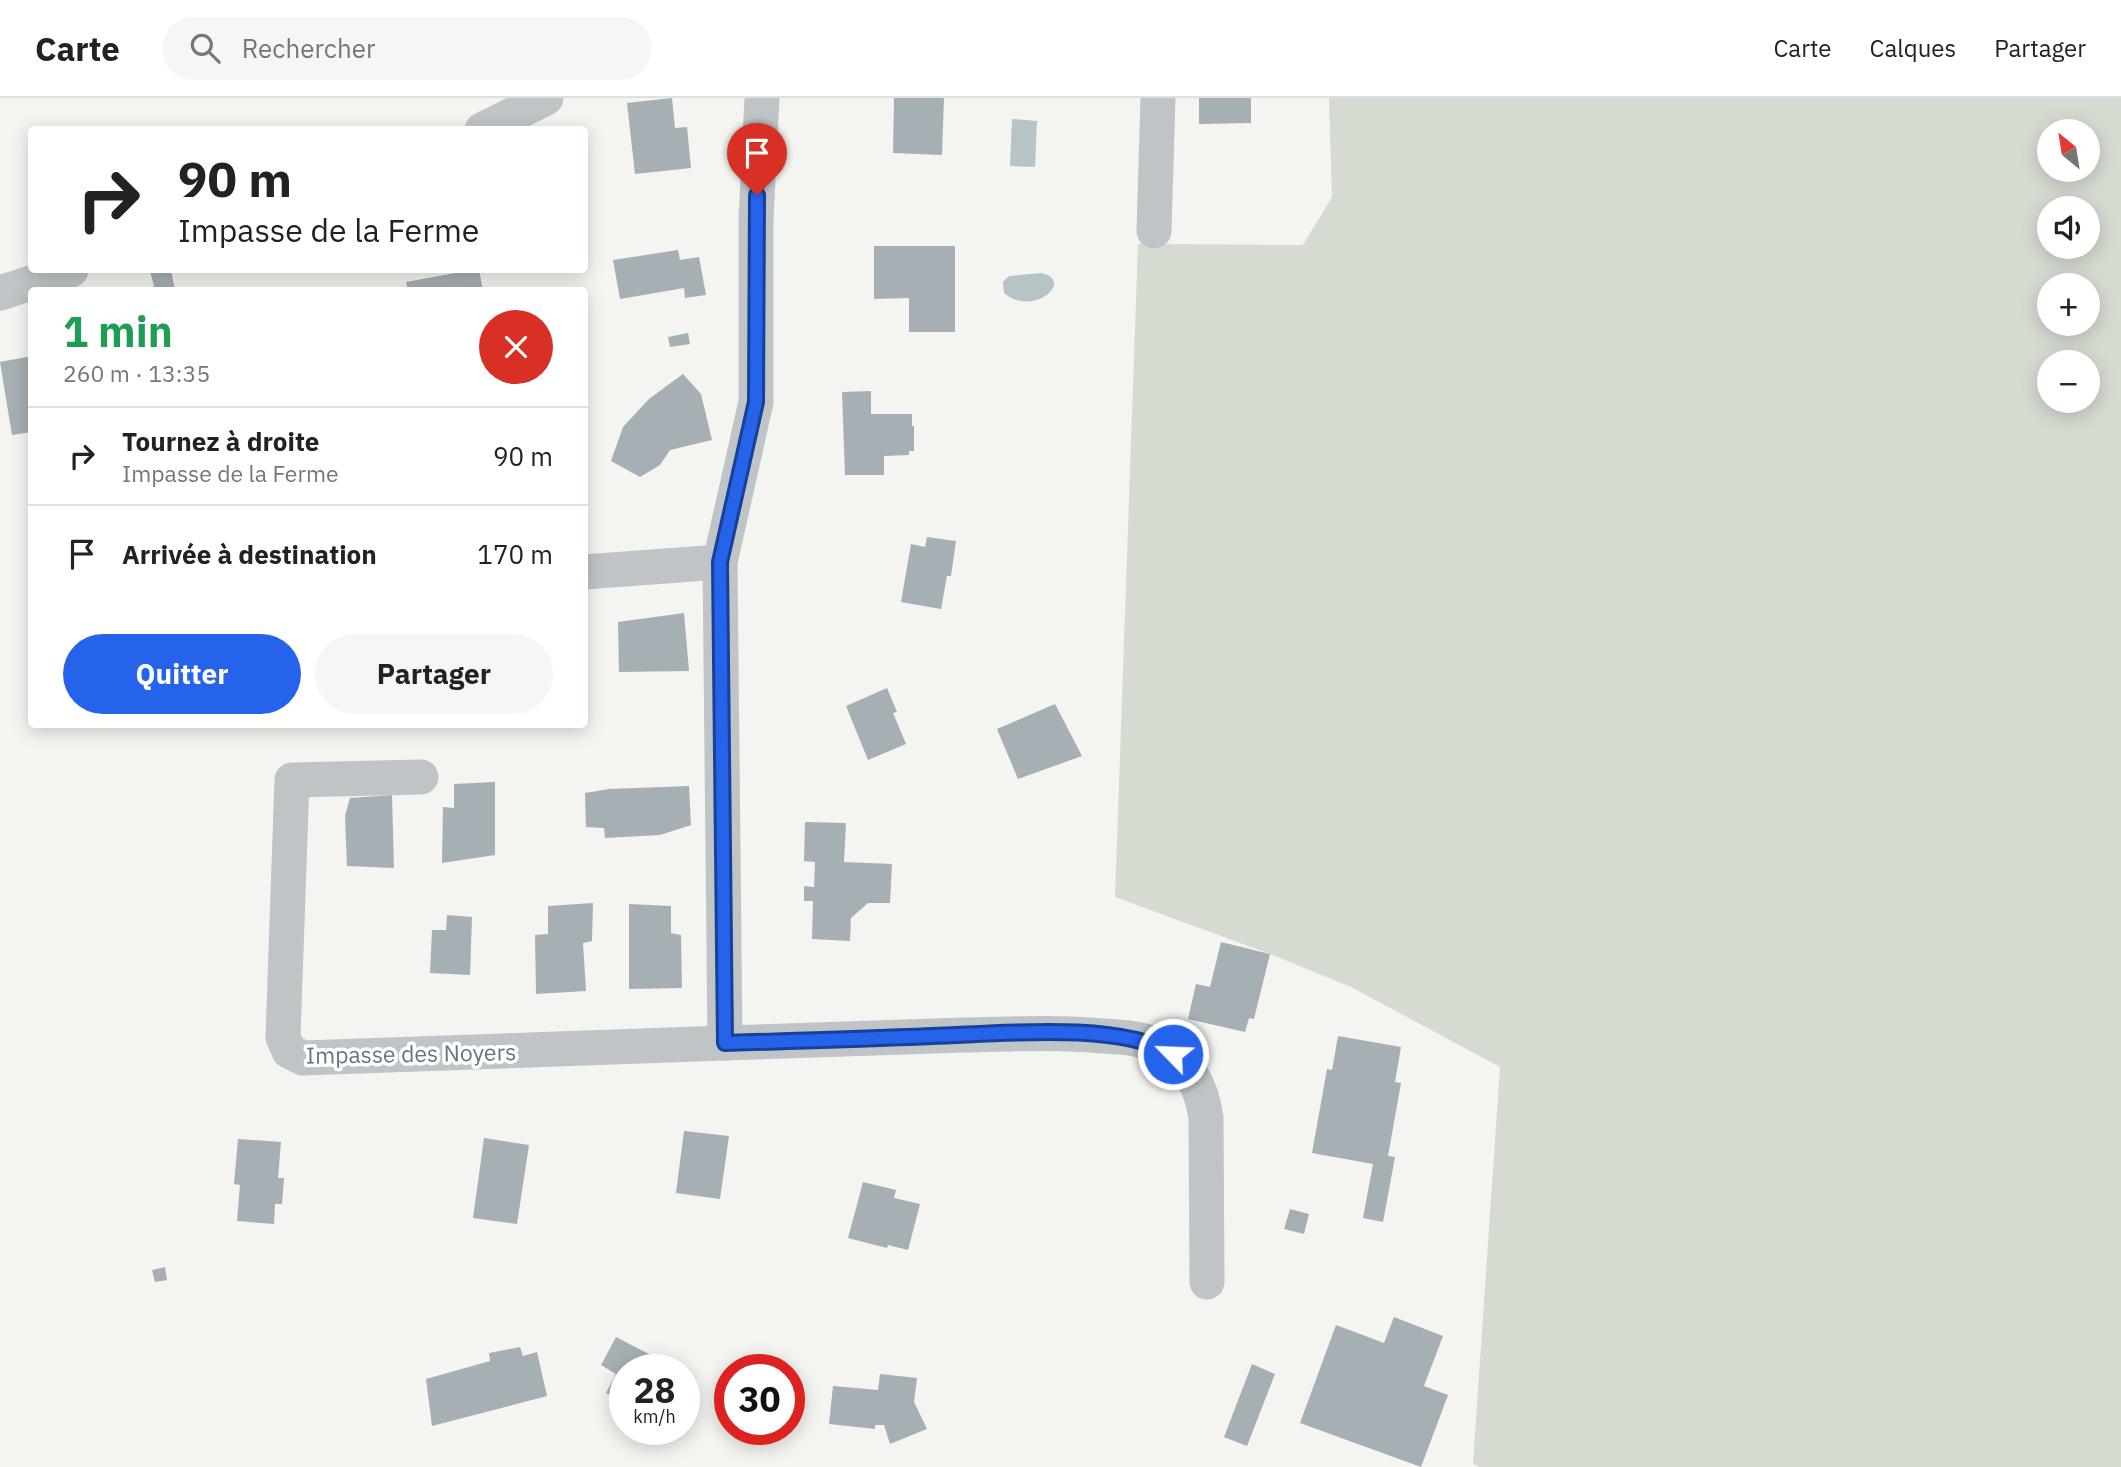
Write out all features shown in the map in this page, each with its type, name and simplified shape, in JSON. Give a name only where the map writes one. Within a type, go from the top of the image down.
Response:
[{"type":"street","points":[[490,126],[546,98]]},
{"type":"street","points":[[762,98],[756,219],[756,402],[720,562],[725,1043],[1053,1033],[1118,1037],[1159,1046],[1187,1067],[1204,1101],[1207,1282]]},
{"type":"street","points":[[1154,231],[1158,98]]},
{"type":"street","points":[[0,293],[62,273]]},
{"type":"street","points":[[588,572],[720,562]]},
{"type":"street","name":"Impasse des Noyers","points":[[421,777],[292,780],[283,1037],[289,1051],[303,1058],[725,1043]]},
{"type":"shaded area","points":[[1329,98],[2121,98],[2121,1467],[1479,1467],[1473,1463],[1500,1067],[1351,987],[1115,897],[1138,244],[1303,245],[1332,197]]},
{"type":"shaded area","points":[[1012,119],[1037,121],[1035,167],[1010,166]]},
{"type":"shaded area","points":[[1041,273],[1051,277],[1054,283],[1052,289],[1038,300],[1015,300],[1004,293],[1003,282],[1009,276]]},
{"type":"building","points":[[672,98],[675,128],[687,127],[691,168],[635,174],[627,103]]},
{"type":"building","points":[[894,98],[944,98],[942,155],[893,153]]},
{"type":"building","points":[[1199,98],[1251,98],[1251,123],[1199,124]]},
{"type":"building","points":[[874,246],[955,246],[955,332],[909,332],[909,298],[874,299]]},
{"type":"building","points":[[678,250],[680,260],[699,257],[706,295],[685,298],[684,288],[620,299],[613,260]]},
{"type":"building","points":[[151,273],[172,273],[174,287],[154,287]]},
{"type":"building","points":[[456,273],[480,273],[482,287],[407,287],[406,282]]},
{"type":"building","points":[[688,333],[690,344],[670,347],[668,337]]},
{"type":"building","points":[[28,357],[28,433],[12,435],[0,362]]},
{"type":"building","points":[[683,374],[701,394],[712,440],[670,450],[660,465],[640,477],[611,461],[623,427],[649,399]]},
{"type":"building","points":[[871,391],[871,414],[912,414],[914,451],[909,451],[909,455],[884,456],[884,475],[845,475],[842,392]]},
{"type":"building","points":[[927,537],[956,541],[951,576],[947,576],[941,609],[901,602],[911,544],[925,547]]},
{"type":"building","points":[[684,613],[689,671],[619,672],[618,622]]},
{"type":"building","points":[[887,688],[897,712],[893,713],[906,744],[868,760],[846,706]]},
{"type":"building","points":[[1055,704],[1082,756],[1018,779],[997,729]]},
{"type":"building","points":[[495,782],[495,855],[442,863],[443,807],[454,808],[454,784]]},
{"type":"building","points":[[689,786],[691,825],[660,835],[605,838],[604,828],[586,827],[585,793],[609,789]]},
{"type":"building","points":[[392,795],[394,868],[347,866],[345,816],[350,798]]},
{"type":"building","points":[[805,822],[846,823],[844,862],[892,864],[890,903],[868,903],[851,918],[850,941],[812,939],[813,901],[804,901],[804,886],[814,887],[815,862],[804,861]]},
{"type":"building","points":[[593,903],[592,941],[583,943],[586,991],[536,994],[535,935],[548,934],[548,906]]},
{"type":"building","points":[[629,904],[671,906],[671,933],[681,935],[682,988],[629,989]]},
{"type":"building","points":[[447,915],[472,917],[470,975],[430,973],[432,930],[446,930]]},
{"type":"building","points":[[1221,942],[1270,954],[1254,1019],[1249,1018],[1245,1032],[1188,1019],[1196,984],[1210,987]]},
{"type":"building","points":[[1338,1036],[1401,1047],[1395,1082],[1401,1083],[1388,1156],[1395,1157],[1383,1222],[1363,1218],[1373,1164],[1312,1153],[1327,1069],[1332,1070]]},
{"type":"building","points":[[684,1131],[729,1136],[720,1199],[676,1193]]},
{"type":"building","points":[[484,1138],[529,1145],[517,1224],[473,1218]]},
{"type":"building","points":[[238,1139],[281,1142],[278,1178],[284,1178],[282,1204],[275,1204],[274,1224],[237,1221],[240,1185],[234,1184]]},
{"type":"building","points":[[863,1182],[896,1190],[894,1198],[920,1204],[908,1250],[888,1245],[887,1248],[848,1238]]},
{"type":"building","points":[[1290,1209],[1309,1214],[1304,1234],[1284,1229]]},
{"type":"building","points":[[165,1267],[167,1280],[155,1282],[152,1270]]},
{"type":"building","points":[[1394,1317],[1443,1336],[1424,1386],[1448,1395],[1421,1467],[1300,1423],[1336,1325],[1384,1343]]},
{"type":"building","points":[[616,1337],[649,1354],[609,1354],[609,1370],[601,1365]]},
{"type":"building","points":[[520,1347],[523,1356],[537,1352],[547,1396],[432,1426],[426,1379],[490,1361],[489,1353]]},
{"type":"building","points":[[1252,1364],[1275,1374],[1247,1446],[1224,1437]]},
{"type":"building","points":[[880,1374],[917,1378],[914,1402],[927,1429],[890,1444],[884,1425],[875,1425],[875,1429],[829,1424],[833,1386],[878,1390]]},
{"type":"route","points":[[757,195],[756,402],[720,562],[725,1043],[1053,1033],[1140,1040],[1173,1054]]}]
